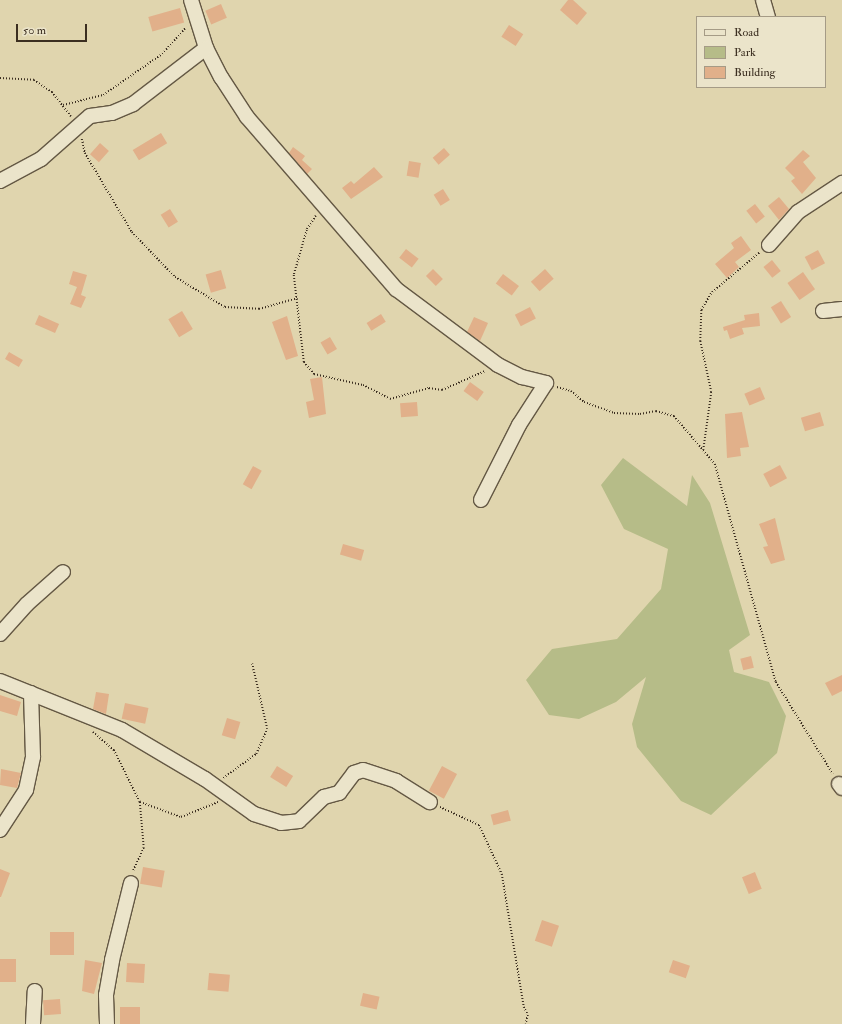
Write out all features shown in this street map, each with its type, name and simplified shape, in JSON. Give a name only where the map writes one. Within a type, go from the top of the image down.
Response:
[{"type":"street","points":[[191,0],[206,48],[221,77],[247,118],[322,207],[396,289],[498,365],[522,377],[546,383],[518,425],[481,500]]},
{"type":"street","points":[[763,0],[768,16]]},
{"type":"street","points":[[0,181],[41,159],[80,128],[83,120],[90,116],[112,113],[133,104],[206,48]]},
{"type":"street","points":[[769,245],[798,212],[842,183]]},
{"type":"street","points":[[823,311],[842,309]]},
{"type":"street","points":[[0,634],[27,604],[63,572]]},
{"type":"street","points":[[0,681],[122,730],[213,785],[254,814],[292,824],[299,821],[324,797],[339,793],[354,773],[363,770],[396,781],[430,802]]},
{"type":"street","points":[[0,830],[26,790],[33,757],[31,693]]},
{"type":"street","points":[[107,1024],[106,996],[111,967],[131,883]]},
{"type":"street","points":[[33,1024],[35,991]]},
{"type":"path","points":[[63,105],[103,95],[162,54],[196,17]]},
{"type":"path","points":[[0,78],[34,80],[52,92],[80,128],[85,152],[132,232],[175,277],[225,307],[259,309],[296,298]]},
{"type":"path","points":[[322,207],[307,230],[294,275],[304,362],[314,374],[363,385],[390,399],[429,388],[442,390],[498,365]]},
{"type":"path","points":[[703,450],[711,392],[700,341],[701,310],[712,292],[769,245]]},
{"type":"path","points":[[546,383],[571,391],[584,402],[614,412],[640,414],[656,411],[674,416],[715,464],[776,682],[841,786]]},
{"type":"path","points":[[213,785],[256,754],[267,729],[252,664]]},
{"type":"path","points":[[90,729],[114,750],[140,802],[144,848],[131,883]]},
{"type":"path","points":[[140,802],[181,817],[228,797]]},
{"type":"path","points":[[430,802],[478,825],[502,874],[524,1007],[528,1015],[526,1024]]},
{"type":"green space","points":[[623,458],[687,506],[692,475],[710,503],[750,635],[729,650],[734,672],[769,682],[786,716],[777,753],[711,815],[681,801],[637,747],[632,724],[646,677],[616,702],[579,719],[549,715],[526,680],[552,649],[617,639],[661,589],[668,549],[624,529],[601,485]]},
{"type":"building","points":[[568,0],[573,0],[587,13],[577,25],[560,10]]},
{"type":"building","points":[[221,4],[227,18],[211,24],[205,11]]},
{"type":"building","points":[[180,8],[184,22],[152,32],[148,17]]},
{"type":"building","points":[[509,25],[523,34],[516,46],[501,37]]},
{"type":"building","points":[[161,133],[167,143],[139,160],[133,150]]},
{"type":"building","points":[[100,143],[109,151],[99,162],[90,154]]},
{"type":"building","points":[[293,147],[305,156],[302,160],[312,169],[307,174],[289,153]]},
{"type":"building","points":[[444,148],[450,155],[439,165],[433,158]]},
{"type":"building","points":[[803,150],[810,156],[803,162],[816,178],[802,194],[791,181],[795,178],[785,168]]},
{"type":"building","points":[[409,161],[421,163],[419,178],[407,176]]},
{"type":"building","points":[[374,167],[383,177],[351,199],[342,188],[351,181],[354,184]]},
{"type":"building","points":[[443,189],[450,200],[441,206],[434,195]]},
{"type":"building","points":[[779,197],[789,209],[779,220],[768,206]]},
{"type":"building","points":[[755,204],[765,217],[756,223],[746,211]]},
{"type":"building","points":[[170,209],[178,222],[169,228],[161,215]]},
{"type":"building","points":[[741,236],[751,250],[735,262],[739,267],[727,278],[715,264],[734,248],[731,243]]},
{"type":"building","points":[[406,249],[419,259],[412,268],[399,258]]},
{"type":"building","points":[[818,250],[825,263],[812,270],[805,257]]},
{"type":"building","points":[[772,260],[781,271],[772,278],[763,267]]},
{"type":"building","points":[[433,269],[443,279],[436,286],[426,276]]},
{"type":"building","points":[[545,269],[554,279],[540,291],[531,282]]},
{"type":"building","points":[[221,270],[226,288],[211,293],[206,274]]},
{"type":"building","points":[[73,271],[87,275],[81,295],[86,297],[81,308],[70,304],[77,287],[69,284]]},
{"type":"building","points":[[803,272],[815,289],[799,300],[787,283]]},
{"type":"building","points":[[503,274],[519,286],[512,296],[496,284]]},
{"type":"building","points":[[781,301],[791,317],[781,323],[771,307]]},
{"type":"building","points":[[530,307],[536,319],[521,326],[515,315]]},
{"type":"building","points":[[182,311],[193,329],[179,337],[168,319]]},
{"type":"building","points":[[759,313],[760,326],[742,328],[744,334],[730,339],[727,330],[724,331],[723,327],[745,320],[744,315]]},
{"type":"building","points":[[381,314],[386,322],[371,331],[367,323]]},
{"type":"building","points":[[39,315],[59,324],[55,333],[35,324]]},
{"type":"building","points":[[287,316],[298,356],[286,360],[272,322]]},
{"type":"building","points":[[474,317],[488,323],[480,341],[467,332]]},
{"type":"building","points":[[330,337],[337,349],[327,355],[320,342]]},
{"type":"building","points":[[9,352],[23,360],[19,367],[5,359]]},
{"type":"building","points":[[322,377],[326,414],[309,418],[306,402],[314,400],[310,379]]},
{"type":"building","points":[[470,382],[484,392],[477,401],[464,391]]},
{"type":"building","points":[[760,387],[765,399],[749,406],[744,394]]},
{"type":"building","points":[[417,402],[418,416],[401,417],[400,403]]},
{"type":"building","points":[[742,412],[749,447],[740,448],[741,456],[727,458],[725,414]]},
{"type":"building","points":[[820,412],[824,425],[805,431],[801,418]]},
{"type":"building","points":[[780,465],[787,478],[770,487],[763,474]]},
{"type":"building","points":[[253,466],[262,471],[252,489],[243,484]]},
{"type":"building","points":[[775,518],[785,560],[771,564],[763,547],[768,546],[759,524]]},
{"type":"building","points":[[343,544],[364,550],[361,561],[340,555]]},
{"type":"building","points":[[751,656],[754,668],[743,670],[740,659]]},
{"type":"building","points":[[842,675],[842,691],[832,696],[825,683]]},
{"type":"building","points":[[96,692],[109,694],[106,714],[93,709]]},
{"type":"building","points":[[0,695],[21,702],[17,716],[0,711]]},
{"type":"building","points":[[125,703],[148,708],[145,724],[122,719]]},
{"type":"building","points":[[227,718],[240,722],[235,739],[222,735]]},
{"type":"building","points":[[277,766],[293,776],[286,787],[270,777]]},
{"type":"building","points":[[442,766],[457,774],[444,799],[429,791]]},
{"type":"building","points":[[1,769],[21,773],[17,788],[0,785]]},
{"type":"building","points":[[508,810],[511,821],[493,825],[491,815]]},
{"type":"building","points":[[143,867],[165,871],[162,888],[140,884]]},
{"type":"building","points":[[0,869],[10,873],[1,897],[0,897]]},
{"type":"building","points":[[755,872],[762,889],[749,894],[742,877]]},
{"type":"building","points":[[542,920],[559,926],[552,947],[535,941]]},
{"type":"building","points":[[50,932],[74,932],[74,955],[50,955]]},
{"type":"building","points":[[0,959],[16,959],[16,982],[0,982]]},
{"type":"building","points":[[85,960],[102,963],[94,994],[82,991]]},
{"type":"building","points":[[673,960],[690,966],[686,978],[669,972]]},
{"type":"building","points":[[127,963],[145,964],[144,983],[126,982]]},
{"type":"building","points":[[209,973],[230,975],[228,992],[208,990]]},
{"type":"building","points":[[363,993],[380,997],[377,1009],[360,1006]]},
{"type":"building","points":[[60,999],[61,1014],[44,1015],[43,1000]]},
{"type":"building","points":[[120,1007],[140,1007],[140,1024],[120,1024]]}]
